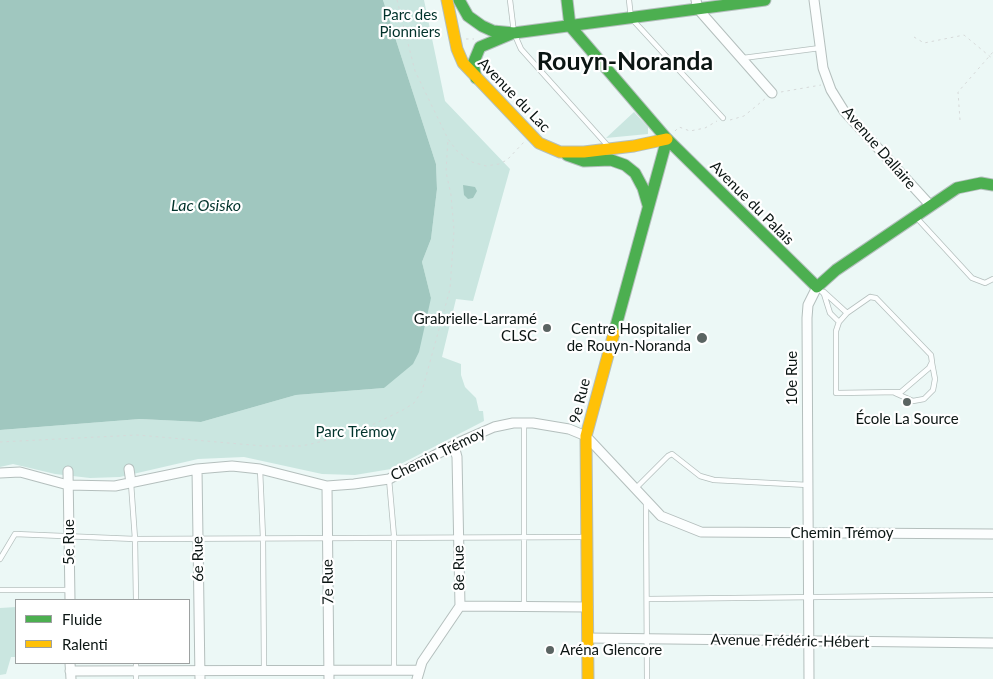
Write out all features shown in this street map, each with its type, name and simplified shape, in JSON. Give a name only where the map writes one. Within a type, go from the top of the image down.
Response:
[{"type":"street","name":"Avenue du Lac","points":[[447,0],[455,40],[463,63],[538,143],[560,152],[634,146],[667,139]]},
{"type":"street","points":[[459,0],[468,16],[482,26],[493,31],[514,33],[631,18],[697,4],[765,0]]},
{"type":"street","points":[[567,0],[570,26]]},
{"type":"street","name":"Avenue Dallaire","points":[[814,0],[823,68],[831,90],[844,111],[930,206]]},
{"type":"street","points":[[697,4],[772,93]]},
{"type":"street","name":"Avenue du Palais","points":[[570,26],[667,139],[817,286]]},
{"type":"street","points":[[476,78],[472,64],[480,47],[514,33]]},
{"type":"street","name":"9e Rue","points":[[588,679],[586,436],[667,139]]},
{"type":"street","points":[[560,152],[584,161],[611,160],[625,165],[635,173],[643,188],[648,207]]},
{"type":"street","name":"10e Rue","points":[[809,679],[808,311],[810,300],[817,286],[836,270],[957,188],[981,183],[993,185]]},
{"type":"street","name":"Chemin Trémoy","points":[[0,473],[20,472],[68,485],[132,484],[197,469],[232,466],[260,469],[327,486],[389,479],[494,427],[524,423],[569,429],[586,436],[634,490],[661,516],[701,532],[993,534]]},
{"type":"street","name":"8e Rue","points":[[418,674],[460,606],[457,456],[454,446]]},
{"type":"street","points":[[129,469],[132,484]]},
{"type":"street","name":"6e Rue","points":[[197,469],[200,675]]},
{"type":"street","name":"5e Rue","points":[[68,471],[70,599]]},
{"type":"street","name":"7e Rue","points":[[327,486],[329,675]]},
{"type":"street","points":[[460,606],[588,607]]},
{"type":"street","name":"Avenue Frédéric-Hébert","points":[[588,638],[993,643]]},
{"type":"street","points":[[70,671],[136,671],[200,675],[264,670],[329,675],[394,670],[418,674]]},
{"type":"lane","points":[[510,0],[514,33],[521,49],[610,148]]},
{"type":"lane","points":[[629,0],[631,18],[723,118]]},
{"type":"lane","points":[[743,58],[820,48]]},
{"type":"lane","points":[[915,216],[972,278],[985,282],[993,279]]},
{"type":"lane","points":[[817,286],[847,313]]},
{"type":"lane","points":[[817,286],[824,294],[830,313],[839,322]]},
{"type":"lane","points":[[894,393],[914,402],[924,399],[933,390],[935,378],[931,355],[876,298],[863,300],[847,313],[839,322],[836,331],[836,393],[901,392],[929,368],[932,362]]},
{"type":"lane","points":[[524,423],[524,606]]},
{"type":"lane","points":[[634,490],[672,454],[700,476],[714,480],[808,485]]},
{"type":"lane","points":[[260,469],[263,538],[264,670]]},
{"type":"lane","points":[[389,479],[394,536],[394,670]]},
{"type":"lane","points":[[132,484],[136,599]]},
{"type":"lane","points":[[646,502],[647,679]]},
{"type":"lane","points":[[0,559],[15,534],[135,539],[328,536],[587,536]]},
{"type":"lane","points":[[0,590],[70,590]]},
{"type":"lane","points":[[646,599],[993,595]]},
{"type":"path","points":[[397,0],[415,71],[448,139],[457,151],[472,162],[486,166],[499,164],[507,160],[530,136]]},
{"type":"path","points":[[455,40],[477,38],[482,26]]},
{"type":"path","points":[[914,37],[924,43],[964,35],[993,59]]},
{"type":"path","points":[[960,120],[958,92],[993,52]]},
{"type":"path","points":[[667,139],[679,127],[690,131],[705,128],[723,118]]},
{"type":"path","points":[[0,442],[128,435],[255,445],[302,446],[353,434],[408,406],[422,391],[452,277],[453,223],[446,172],[448,139]]},
{"type":"green space","name":"Parc Trémoy","points":[[383,0],[424,0],[445,101],[510,169],[473,301],[456,299],[442,357],[461,364],[461,375],[465,387],[476,398],[479,411],[483,411],[484,421],[391,469],[355,475],[322,474],[244,457],[198,459],[120,477],[90,478],[55,474],[13,464],[0,467],[0,430],[140,419],[201,422],[296,395],[384,388],[431,298],[422,262],[431,239],[437,189],[436,164]]},
{"type":"green space","points":[[634,112],[648,127],[648,134],[606,138]]},
{"type":"green space","points":[[15,607],[15,657],[11,657],[6,674],[0,675],[0,608]]},
{"type":"water","name":"Lac Osisko","points":[[0,0],[383,0],[436,164],[437,189],[431,239],[422,262],[431,298],[419,352],[413,364],[384,388],[296,395],[201,422],[140,419],[0,430]]},
{"type":"water","points":[[463,185],[475,187],[477,191],[473,198],[468,199],[464,195]]},
{"type":"traffic: fast","points":[[459,0],[468,16],[482,26],[493,31],[514,33],[765,0]]},
{"type":"traffic: fast","points":[[567,0],[570,26],[667,139],[817,287],[836,270],[957,188],[981,183],[993,185]]},
{"type":"traffic: fast","points":[[476,78],[473,64],[480,47],[511,34]]},
{"type":"traffic: fast","points":[[614,333],[667,139]]},
{"type":"traffic: fast","points":[[567,155],[584,161],[611,160],[625,165],[635,173],[643,188],[648,205]]},
{"type":"traffic: slow","points":[[447,0],[457,49],[463,63],[539,143],[560,152],[584,152],[634,146],[667,139]]},
{"type":"traffic: slow","points":[[588,679],[586,436],[614,333]]},
{"type":"place","name":"Grabrielle-Larramé CLSC","points":[[547,328]]},
{"type":"place","name":"Centre Hospitalier de Rouyn-Noranda","points":[[702,338]]},
{"type":"place","name":"École La Source","points":[[907,402]]},
{"type":"place","name":"Aréna Glencore","points":[[550,650]]},
{"type":"district","name":"Rouyn-Noranda","points":[[625,62]]},
{"type":"park label","name":"Parc des Pionniers","points":[[410,24]]}]
